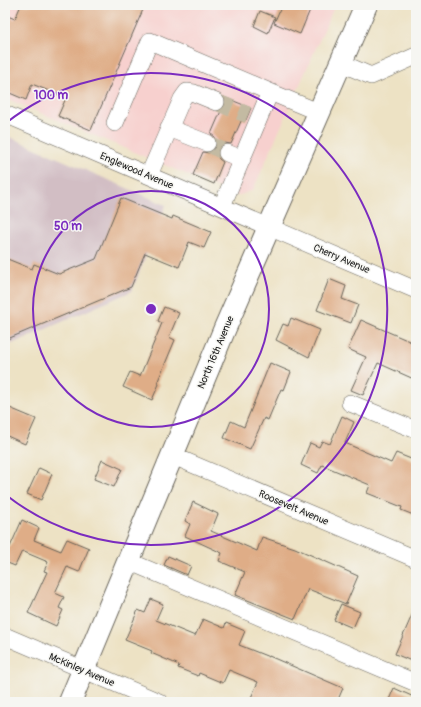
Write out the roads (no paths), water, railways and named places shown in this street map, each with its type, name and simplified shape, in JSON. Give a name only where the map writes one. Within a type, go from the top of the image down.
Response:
[{"type":"main road","name":"North 16th Avenue","points":[[70,702],[171,455],[268,227],[366,5]]},
{"type":"street","points":[[116,123],[150,41],[318,112]]},
{"type":"street","points":[[341,64],[371,76],[416,56]]},
{"type":"street","points":[[149,175],[182,99],[187,92],[194,93],[216,102]]},
{"type":"street","points":[[222,206],[235,156],[253,118],[270,92]]},
{"type":"street","name":"Englewood Avenue","points":[[5,114],[268,227]]},
{"type":"street","points":[[170,128],[207,143]]},
{"type":"street","name":"Cherry Avenue","points":[[268,227],[416,290]]},
{"type":"street","points":[[350,403],[416,430]]},
{"type":"street","name":"Roosevelt Avenue","points":[[171,455],[416,558]]},
{"type":"street","points":[[128,561],[416,683]]},
{"type":"street","name":"McKinley Avenue","points":[[5,636],[159,702]]},
{"type":"tunnel","points":[[216,102],[248,115]]},
{"type":"tunnel","points":[[207,143],[227,153]]}]
